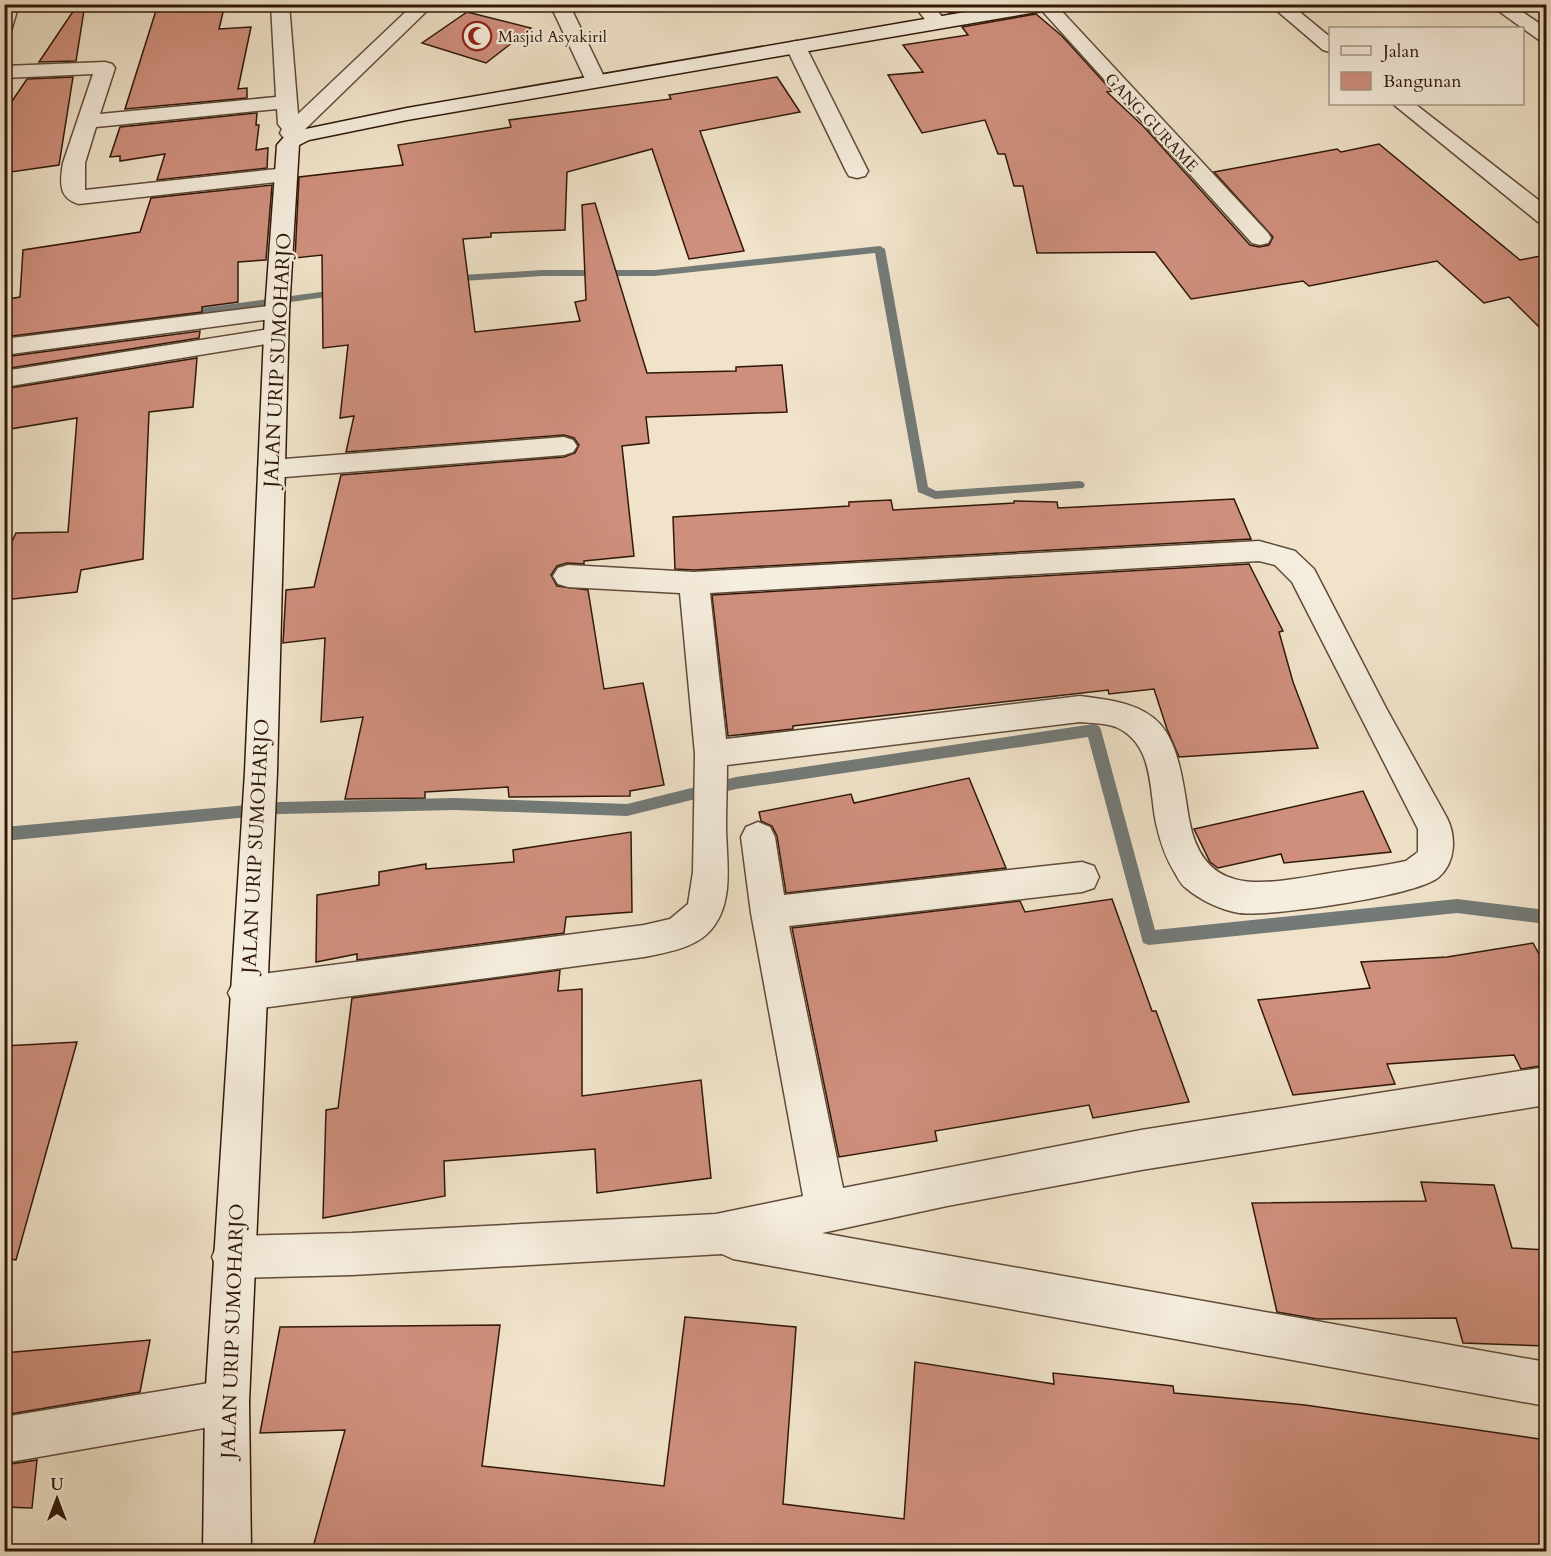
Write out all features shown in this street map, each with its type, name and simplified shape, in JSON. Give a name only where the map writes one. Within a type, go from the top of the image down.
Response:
[{"type":"street","points":[[4,27],[10,4]]},
{"type":"street","name":"JALAN URIP SUMOHARJO","points":[[227,1551],[227,1402],[233,1257],[261,772],[277,311],[288,145],[291,137],[286,102],[280,4]]},
{"type":"street","points":[[291,137],[425,4]]},
{"type":"street","points":[[559,4],[596,81]]},
{"type":"street","points":[[922,4],[938,24]]},
{"type":"street","points":[[1278,4],[1329,45]]},
{"type":"street","points":[[1498,4],[1546,36]]},
{"type":"street","points":[[291,137],[407,114],[1046,5]]},
{"type":"street","name":"GANG GURAME","points":[[1046,5],[1260,238]]},
{"type":"street","points":[[796,47],[857,171]]},
{"type":"street","points":[[4,72],[104,68],[106,72],[86,122],[72,174],[74,195],[79,197],[286,175]]},
{"type":"street","points":[[86,122],[286,102]]},
{"type":"street","points":[[1404,105],[1546,217]]},
{"type":"street","points":[[4,346],[277,311]]},
{"type":"street","points":[[4,379],[277,311]]},
{"type":"street","points":[[272,469],[564,446]]},
{"type":"street","points":[[568,576],[694,583],[1259,551],[1280,554],[1289,559],[1304,577],[1375,717],[1435,828],[1437,845],[1433,860],[1425,868],[1389,880],[1265,898],[1245,898],[1208,887],[1195,876],[1183,859],[1176,835],[1161,756],[1152,735],[1144,726],[1131,719],[1100,709],[1080,709],[711,765]]},
{"type":"street","points":[[247,993],[644,941],[670,935],[688,927],[700,916],[707,902],[710,879],[711,765],[694,583]]},
{"type":"street","points":[[758,837],[769,913],[827,1212]]},
{"type":"street","points":[[769,913],[1082,878]]},
{"type":"street","points":[[233,1257],[352,1254],[716,1235],[947,1186],[1141,1150],[1546,1086]]},
{"type":"street","points":[[716,1235],[1546,1384]]},
{"type":"street","points":[[4,1440],[227,1402]]},
{"type":"building","points":[[78,4],[85,4],[76,61],[39,62]]},
{"type":"building","points":[[158,4],[225,4],[219,29],[251,27],[238,89],[247,88],[247,98],[125,109]]},
{"type":"building","points":[[942,4],[996,4],[949,13]]},
{"type":"building","name":"Masjid Asyakiril","points":[[467,12],[531,28],[486,63],[422,43]]},
{"type":"building","points":[[1036,14],[1062,36],[1112,91],[1107,92],[1144,127],[1250,245],[1259,247],[1269,245],[1273,237],[1214,172],[1337,149],[1341,152],[1379,144],[1520,260],[1546,255],[1546,334],[1509,297],[1484,303],[1437,261],[1309,286],[1303,281],[1191,299],[1155,252],[1037,253],[1023,186],[1014,186],[1005,154],[998,154],[985,120],[922,133],[888,75],[923,72],[903,45],[968,35],[962,27]]},
{"type":"building","points":[[73,77],[59,165],[4,173],[4,113],[27,79]]},
{"type":"building","points":[[777,77],[800,112],[700,131],[744,251],[689,259],[652,149],[567,172],[565,230],[491,233],[491,237],[463,239],[475,332],[580,321],[575,302],[586,300],[582,205],[595,203],[647,373],[736,371],[736,367],[782,365],[787,412],[646,417],[649,443],[622,446],[634,556],[584,561],[584,564],[567,563],[557,566],[551,575],[557,586],[588,590],[604,689],[643,683],[664,785],[630,791],[630,796],[509,797],[508,787],[425,792],[425,798],[345,799],[363,717],[321,722],[325,638],[283,643],[286,590],[314,587],[341,475],[564,457],[575,453],[579,445],[574,438],[564,435],[346,452],[354,416],[340,418],[348,345],[323,348],[322,255],[295,258],[299,177],[403,165],[398,145],[511,127],[509,120],[671,99],[669,95]]},
{"type":"building","points":[[257,113],[256,125],[259,125],[256,150],[268,148],[267,168],[157,180],[165,154],[120,161],[120,156],[110,157],[120,127]]},
{"type":"building","points":[[272,185],[266,260],[238,262],[238,302],[202,307],[202,312],[4,337],[8,299],[20,297],[23,250],[140,232],[151,198]]},
{"type":"building","points":[[200,331],[199,338],[4,369],[4,357]]},
{"type":"building","points":[[197,358],[193,407],[149,412],[143,559],[81,570],[77,592],[4,600],[4,558],[16,533],[68,532],[77,418],[4,430],[4,389]]},
{"type":"building","points":[[1234,499],[1251,539],[694,570],[675,569],[673,517],[849,506],[849,502],[891,500],[893,510],[1014,503],[1014,501],[1057,502],[1058,508]]},
{"type":"building","points":[[1249,564],[1283,631],[1279,632],[1293,682],[1318,748],[1179,757],[1154,689],[1109,694],[1108,690],[793,726],[793,729],[728,736],[712,595]]},
{"type":"building","points":[[969,778],[1006,868],[786,893],[777,836],[772,826],[761,821],[759,812],[851,794],[854,803]]},
{"type":"building","points":[[1363,791],[1391,852],[1284,863],[1281,854],[1218,868],[1210,862],[1194,829]]},
{"type":"building","points":[[631,832],[632,912],[566,917],[564,933],[357,960],[357,954],[316,962],[317,895],[379,885],[379,872],[426,864],[426,869],[514,862],[513,850]]},
{"type":"building","points":[[1112,899],[1152,1011],[1156,1011],[1189,1102],[1093,1118],[1089,1105],[935,1131],[937,1141],[839,1157],[792,928],[1020,901],[1025,912]]},
{"type":"building","points":[[1533,943],[1546,967],[1546,1065],[1521,1069],[1514,1055],[1387,1064],[1395,1084],[1293,1095],[1258,1000],[1370,988],[1361,962],[1447,957]]},
{"type":"building","points":[[560,970],[558,991],[582,989],[582,1096],[701,1080],[711,1178],[597,1193],[595,1149],[444,1161],[445,1196],[323,1218],[326,1110],[338,1108],[352,998]]},
{"type":"building","points":[[77,1042],[16,1260],[4,1258],[4,1046]]},
{"type":"building","points":[[1421,1182],[1494,1185],[1512,1248],[1546,1250],[1546,1346],[1463,1343],[1456,1318],[1317,1319],[1277,1312],[1252,1203],[1426,1201]]},
{"type":"building","points":[[685,1317],[796,1327],[783,1504],[904,1519],[915,1362],[1054,1384],[1053,1373],[1173,1386],[1174,1393],[1305,1405],[1546,1440],[1546,1551],[312,1551],[345,1430],[260,1433],[280,1327],[500,1325],[482,1466],[664,1486]]},
{"type":"building","points":[[150,1340],[140,1392],[4,1415],[4,1353]]},
{"type":"building","points":[[37,1460],[32,1508],[4,1507],[4,1465]]},
{"type":"waterway","points":[[447,279],[542,273],[655,273],[880,249],[922,489],[935,495],[1079,485]]},
{"type":"waterway","points":[[10,338],[343,292]]},
{"type":"waterway","points":[[4,834],[280,808],[455,804],[627,810],[736,783],[1094,730],[1149,938],[1457,906],[1546,917]]},
{"type":"place","name":"Masjid Asyakiril","points":[[477,36]]}]
